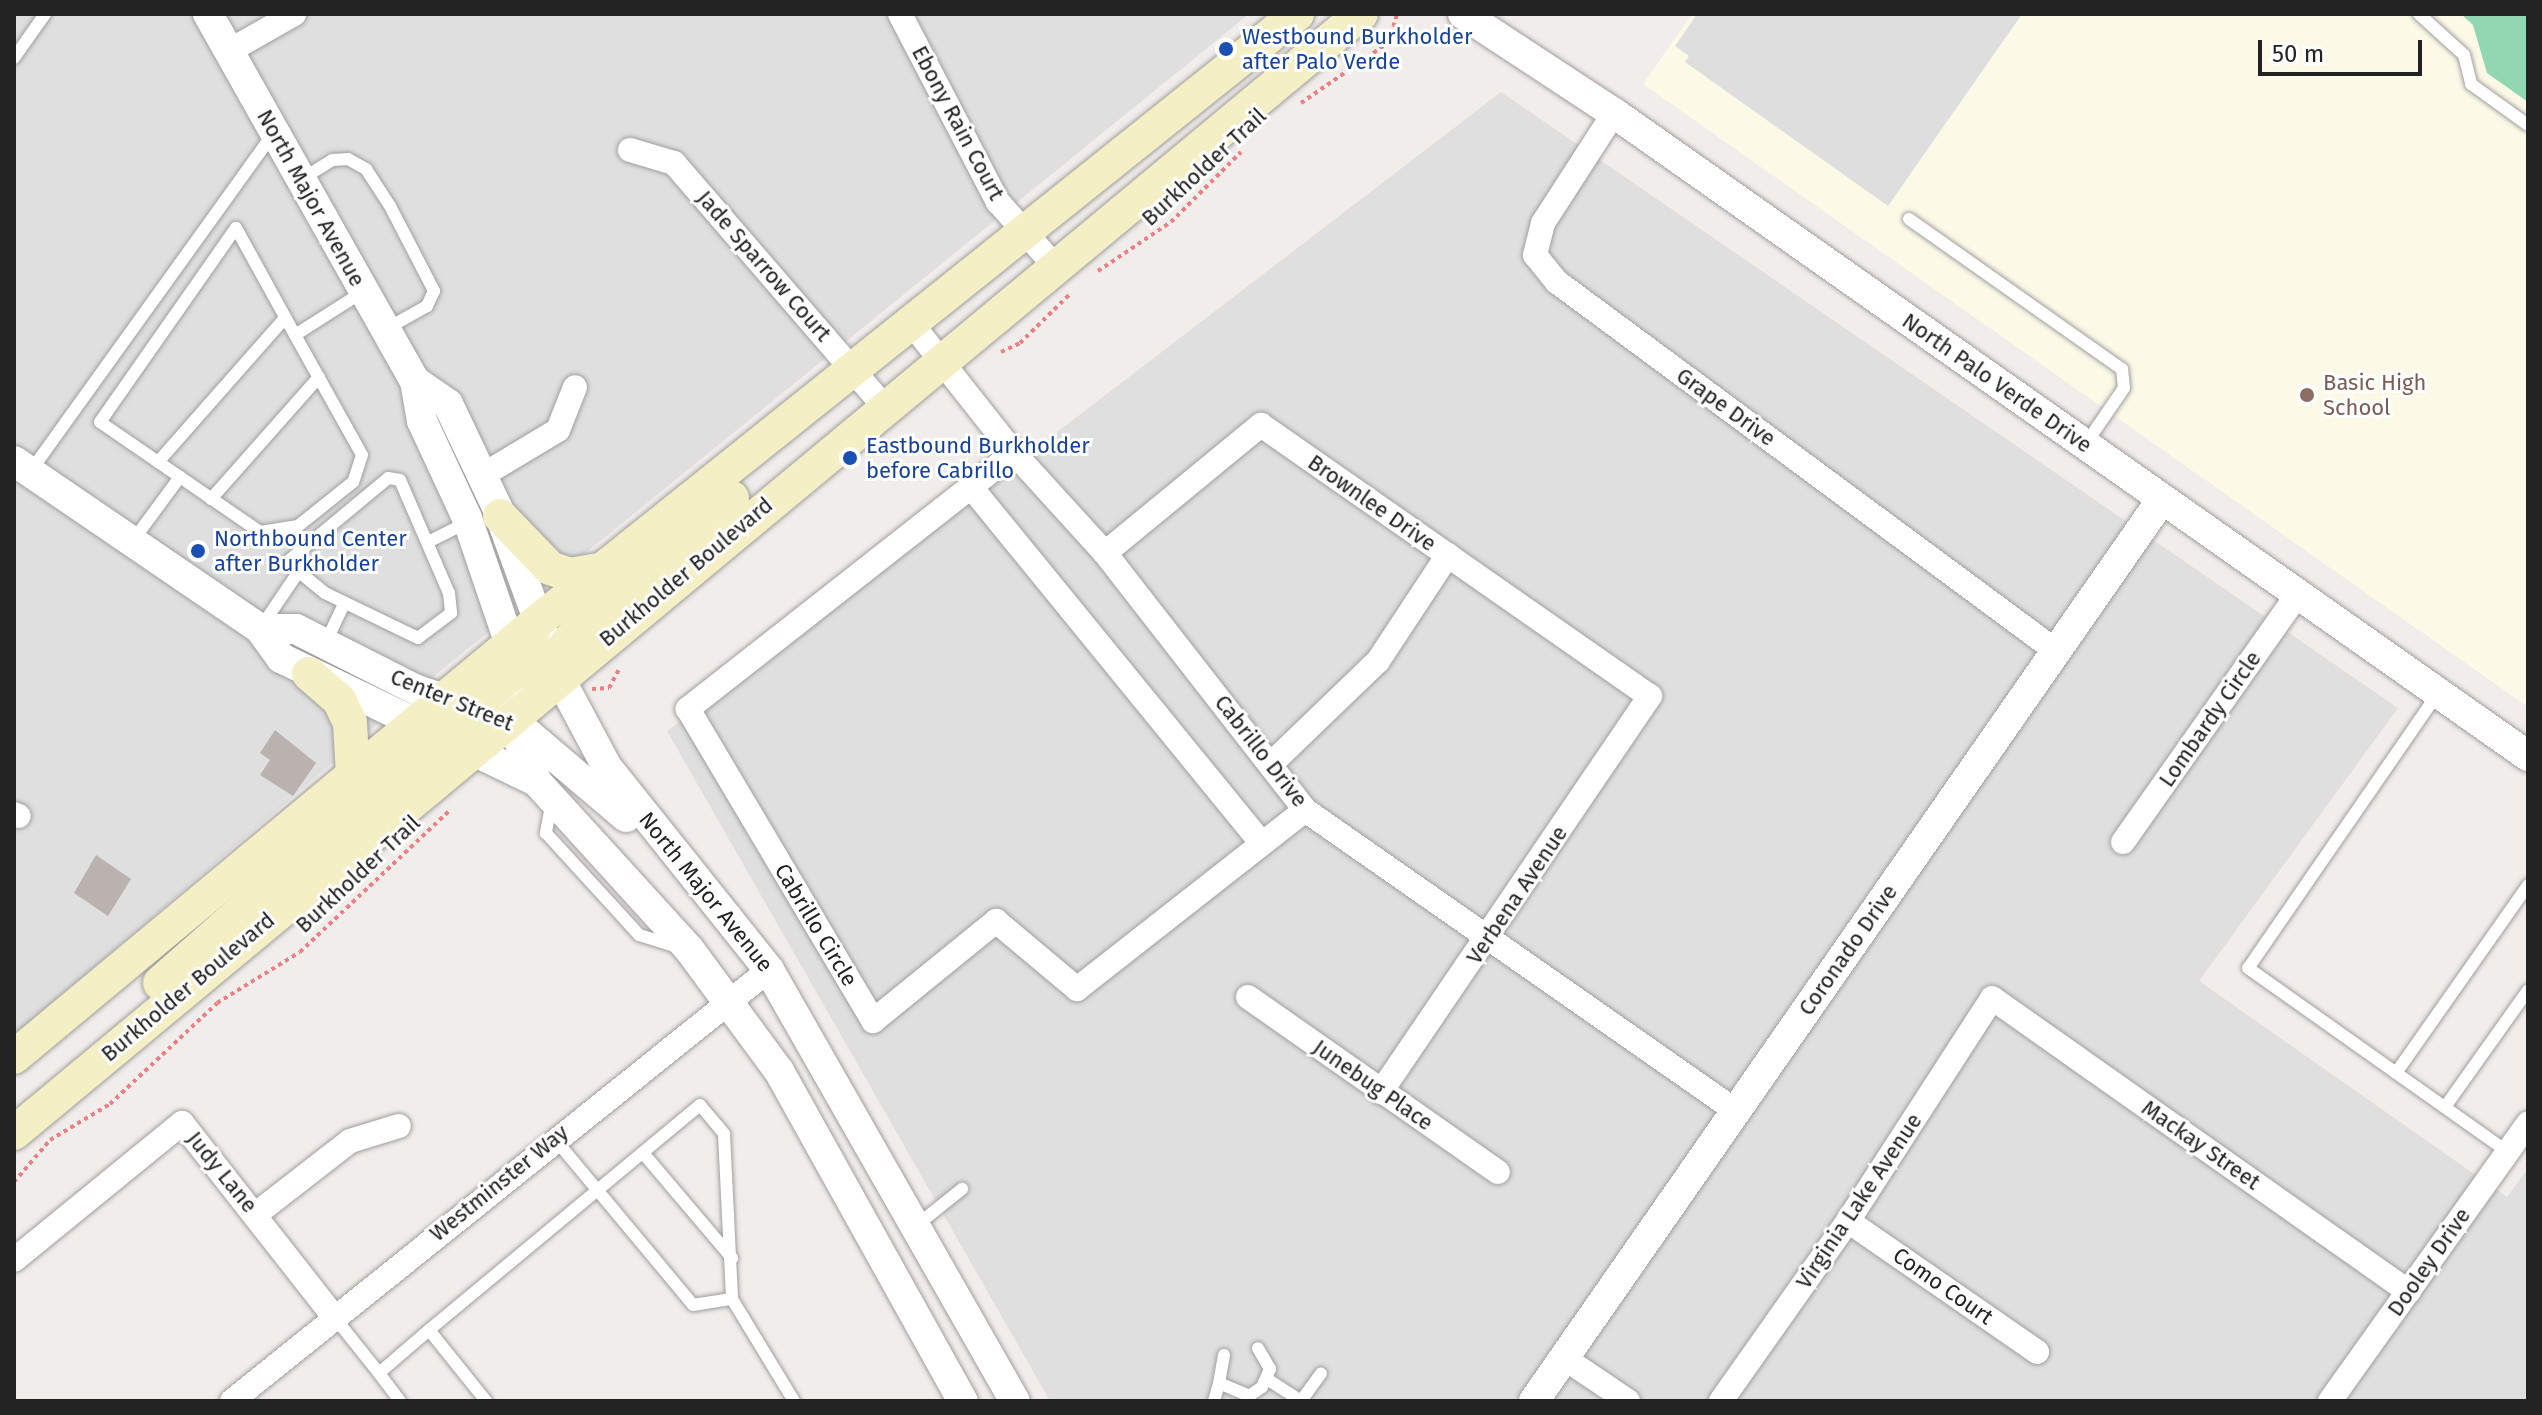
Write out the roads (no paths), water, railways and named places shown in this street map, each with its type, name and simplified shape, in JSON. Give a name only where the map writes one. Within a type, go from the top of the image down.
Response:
[{"type":"main road","points":[[127,1038],[162,981],[427,731],[510,660],[538,621],[791,423],[1297,14]]},
{"type":"main road","name":"Burkholder Boulevard","points":[[14,1133],[476,750],[556,670],[1361,14]]},
{"type":"main road","points":[[556,670],[590,615],[759,476],[791,423]]},
{"type":"main road","points":[[484,519],[550,568],[570,575],[606,569]]},
{"type":"main road","points":[[317,659],[350,723],[353,775]]},
{"type":"main road","points":[[14,1057],[353,775],[427,731]]},
{"type":"street","name":"North Major Avenue","points":[[208,14],[415,381],[422,421],[484,519],[538,621],[556,670],[607,767],[692,880],[769,970],[1015,1401]]},
{"type":"street","points":[[229,51],[294,14]]},
{"type":"street","name":"Ebony Rain Court","points":[[900,14],[998,202],[1053,264]]},
{"type":"street","name":"North Palo Verde Drive","points":[[1463,14],[1614,113],[2528,756]]},
{"type":"street","name":"Grape Drive","points":[[1614,113],[1543,223],[1535,255],[1557,282],[2056,651]]},
{"type":"street","name":"Jade Sparrow Court","points":[[630,150],[674,163],[883,405]]},
{"type":"street","name":"Cabrillo Drive","points":[[912,324],[942,358],[1014,453],[1105,553],[1273,762],[1305,810],[1487,941],[1736,1111]]},
{"type":"street","name":"North Major Avenue","points":[[415,381],[448,404],[483,475],[484,519],[510,660],[509,719],[545,790],[689,949],[779,1071],[963,1401]]},
{"type":"street","points":[[483,475],[558,430],[575,387]]},
{"type":"street","name":"Brownlee Drive","points":[[1105,553],[1261,425],[1650,696]]},
{"type":"street","name":"Cabrillo Circle","points":[[1014,453],[688,709],[873,1021],[996,921],[1077,989],[1305,810]]},
{"type":"street","name":"Center Street","points":[[22,467],[260,629],[281,658],[317,659],[509,719],[578,771],[692,880]]},
{"type":"street","points":[[971,487],[1261,842]]},
{"type":"street","name":"Coronado Drive","points":[[1534,1401],[2162,499]]},
{"type":"street","points":[[1273,762],[1378,661],[1448,555]]},
{"type":"street","name":"Lombardy Circle","points":[[2123,842],[2297,595]]},
{"type":"street","name":"Center Street","points":[[317,659],[427,731],[476,750],[545,790]]},
{"type":"street","name":"Verbena Avenue","points":[[1381,1092],[1487,941],[1650,696]]},
{"type":"street","name":"Westminster Way","points":[[232,1401],[554,1138],[769,970]]},
{"type":"street","name":"Junebug Place","points":[[1248,997],[1498,1172]]},
{"type":"street","name":"Virginia Lake Avenue","points":[[1721,1401],[1848,1221],[1992,998]]},
{"type":"street","name":"Mackay Street","points":[[1992,998],[2409,1292]]},
{"type":"street","name":"Judy Lane","points":[[14,1260],[182,1123],[335,1318]]},
{"type":"street","name":"Dooley Drive","points":[[2340,1397],[2409,1292],[2528,1123]]},
{"type":"street","points":[[256,1214],[350,1141],[399,1126]]},
{"type":"street","name":"Como Court","points":[[1848,1221],[2037,1352]]},
{"type":"street","points":[[1564,1358],[1628,1401]]},
{"type":"lane","points":[[14,58],[45,14]]},
{"type":"lane","points":[[2419,14],[2464,55],[2471,84],[2528,125]]},
{"type":"lane","points":[[22,467],[274,132]]},
{"type":"lane","points":[[301,180],[333,160],[348,159],[366,169],[390,206],[434,291],[427,306],[386,329]]},
{"type":"lane","points":[[1909,219],[2122,369],[2124,388],[2085,445]]},
{"type":"lane","points":[[236,228],[295,335],[362,455],[353,482],[298,526],[268,532],[211,499],[100,422],[236,228]]},
{"type":"lane","points":[[295,335],[364,291]]},
{"type":"lane","points":[[158,462],[285,318]]},
{"type":"lane","points":[[211,499],[319,377]]},
{"type":"lane","points":[[132,542],[180,477]]},
{"type":"lane","points":[[388,478],[400,480],[428,542],[451,613],[418,638],[344,604],[297,574],[287,562],[388,478]]},
{"type":"lane","points":[[428,542],[484,519]]},
{"type":"lane","points":[[260,629],[297,574]]},
{"type":"lane","points":[[317,659],[344,604]]},
{"type":"lane","points":[[2438,693],[2248,968],[2508,1152]]},
{"type":"lane","points":[[2396,1073],[2528,885]]},
{"type":"lane","points":[[2445,1107],[2528,990]]},
{"type":"lane","points":[[379,1373],[700,1105],[724,1134],[732,1299],[794,1401]]},
{"type":"lane","points":[[554,1138],[693,1305],[732,1299]]},
{"type":"lane","points":[[643,1153],[732,1258]]},
{"type":"lane","points":[[917,1225],[962,1189]]},
{"type":"lane","points":[[335,1318],[400,1401]]},
{"type":"lane","points":[[429,1330],[486,1401]]},
{"type":"lane","points":[[1219,1383],[1249,1396],[1267,1379],[1268,1362],[1258,1348]]},
{"type":"lane","points":[[1214,1401],[1224,1355]]},
{"type":"lane","points":[[1267,1379],[1301,1401],[1321,1373]]},
{"type":"place","name":"Westbound Burkholder after Palo Verde","points":[[1226,49]]},
{"type":"place","name":"Basic High School","points":[[2307,395]]},
{"type":"place","name":"Eastbound Burkholder before Cabrillo","points":[[850,458]]},
{"type":"place","name":"Northbound Center after Burkholder","points":[[198,551]]}]
